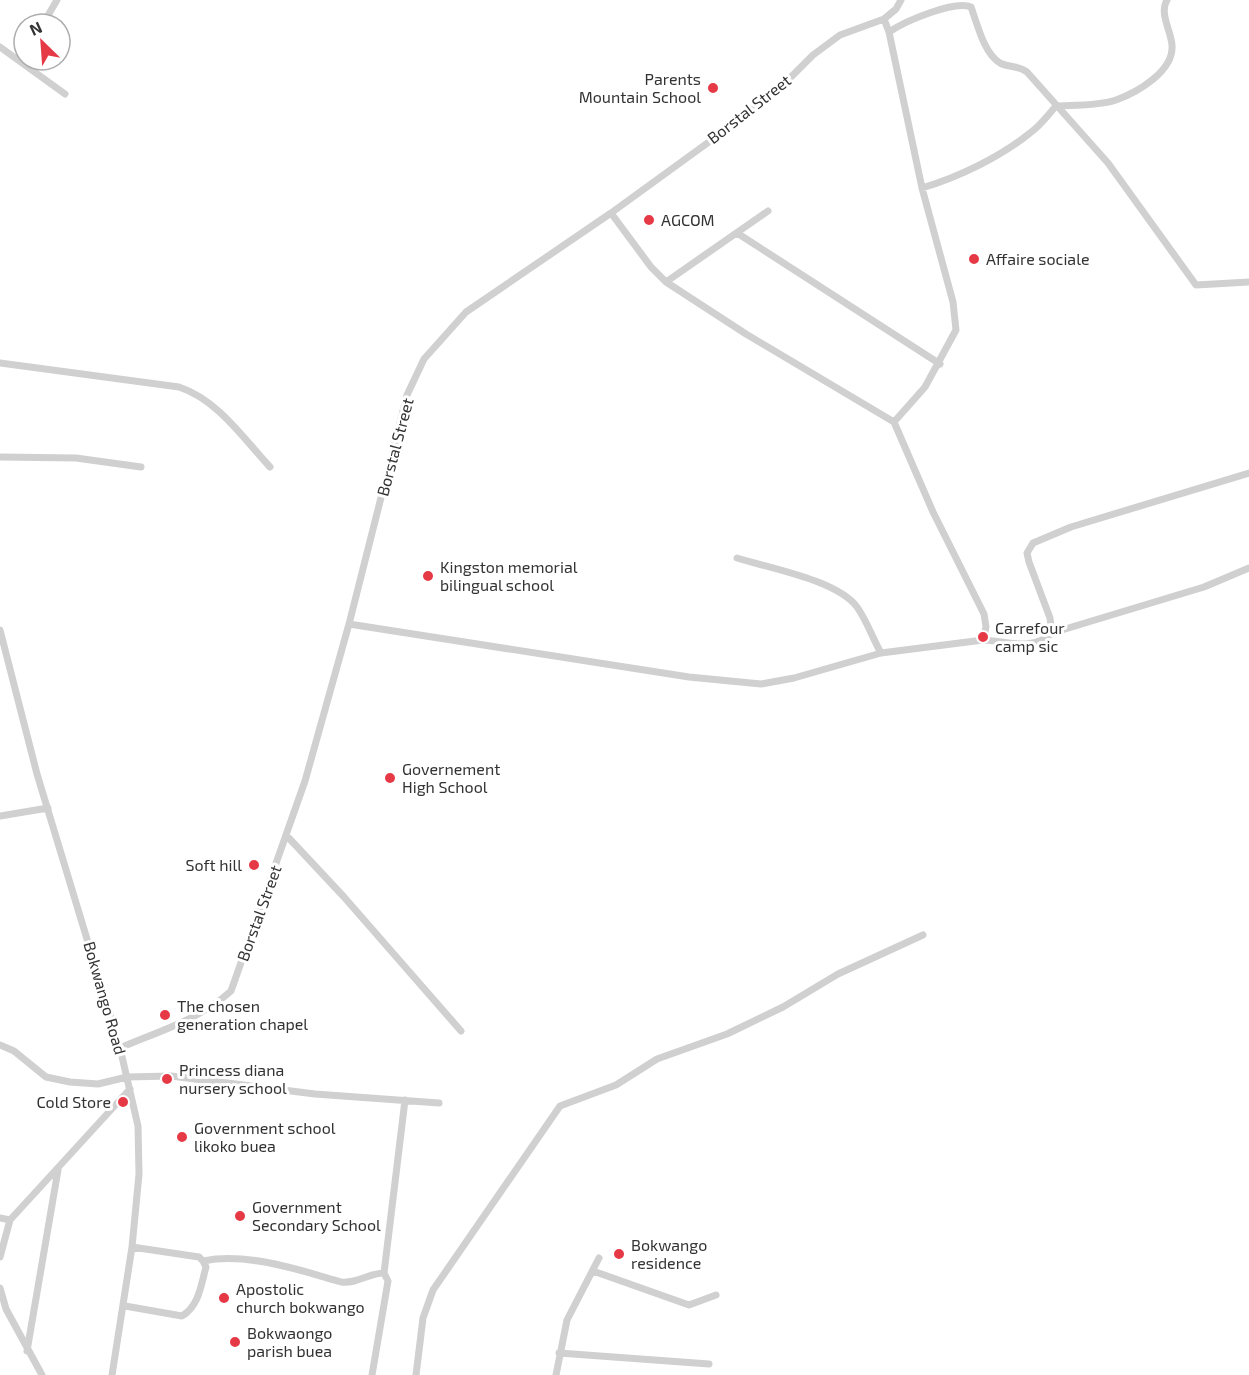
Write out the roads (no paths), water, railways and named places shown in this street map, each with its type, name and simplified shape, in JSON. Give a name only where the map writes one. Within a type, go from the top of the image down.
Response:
[{"type":"street","name":"Borstal Street","points":[[120,1048],[185,1022],[213,1007],[231,991],[305,781],[349,624],[407,395],[424,359],[466,312],[611,213],[746,115],[786,82],[813,55],[840,35],[884,19],[896,9],[901,0]]},
{"type":"street","points":[[922,188],[945,181],[986,160],[1030,133],[1056,106],[1115,101],[1156,75],[1170,62],[1172,46],[1164,13],[1167,0]]},
{"type":"street","points":[[889,32],[931,9],[958,1],[967,2],[991,55],[998,62],[1020,66],[1027,72],[1108,163],[1196,285],[1249,282]]},
{"type":"street","points":[[884,19],[889,32],[922,188],[953,302],[956,330],[925,387],[894,422]]},
{"type":"street","points":[[37,72],[65,93]]},
{"type":"street","points":[[666,282],[768,211]]},
{"type":"street","points":[[611,213],[651,267],[666,282],[747,334],[894,422],[933,512],[984,614],[986,627],[983,640]]},
{"type":"street","points":[[737,233],[939,364]]},
{"type":"street","points":[[0,363],[179,387],[196,393],[218,410],[270,467]]},
{"type":"street","points":[[0,457],[76,458],[141,467]]},
{"type":"street","points":[[1052,633],[1050,618],[1027,553],[1033,543],[1071,527],[1249,473]]},
{"type":"street","points":[[737,558],[785,572],[843,594],[857,607],[881,653]]},
{"type":"street","points":[[349,624],[688,677],[761,684],[881,653],[983,640],[1032,644],[1044,641],[1052,633],[1204,587],[1249,568]]},
{"type":"street","name":"Bokwango Road","points":[[0,630],[48,808],[120,1048],[138,1126],[139,1174],[132,1247],[125,1306],[112,1375]]},
{"type":"street","points":[[0,816],[48,808]]},
{"type":"street","points":[[286,835],[344,897],[461,1031]]},
{"type":"street","points":[[416,1375],[423,1318],[433,1290],[560,1106],[616,1085],[657,1059],[727,1034],[783,1007],[838,974],[923,935]]},
{"type":"street","points":[[0,1045],[14,1051],[46,1077],[98,1084],[127,1077],[171,1076],[315,1094],[439,1103]]},
{"type":"street","points":[[0,1257],[10,1220],[130,1089]]},
{"type":"street","points":[[372,1375],[388,1281],[384,1273],[405,1100]]},
{"type":"street","points":[[27,1351],[58,1168]]},
{"type":"street","points":[[0,1218],[10,1220]]},
{"type":"street","points":[[125,1306],[182,1316],[189,1312],[198,1296],[206,1267],[199,1257],[132,1247]]},
{"type":"street","points":[[203,1261],[218,1258],[249,1260],[348,1283],[372,1273],[384,1273]]},
{"type":"street","points":[[556,1375],[567,1320],[599,1258]]},
{"type":"street","points":[[593,1270],[689,1305],[716,1295]]},
{"type":"street","points":[[0,1288],[6,1309],[42,1375]]},
{"type":"street","points":[[559,1353],[709,1364]]},
{"type":"place","name":"Parents Mountain School","points":[[713,88]]},
{"type":"place","name":"AGCOM","points":[[649,220]]},
{"type":"place","name":"Affaire sociale","points":[[974,259]]},
{"type":"place","name":"Kingston memorial bilingual school","points":[[428,576]]},
{"type":"place","name":"Carrefour camp sic","points":[[983,637]]},
{"type":"place","name":"Governement High School","points":[[390,778]]},
{"type":"place","name":"Soft hill","points":[[254,865]]},
{"type":"place","name":"The chosen generation chapel","points":[[165,1015]]},
{"type":"place","name":"Princess diana nursery school","points":[[167,1079]]},
{"type":"place","name":"Cold Store","points":[[123,1102]]},
{"type":"place","name":"Government school likoko buea","points":[[182,1137]]},
{"type":"place","name":"Government Secondary School","points":[[240,1216]]},
{"type":"place","name":"Bokwango residence","points":[[619,1254]]},
{"type":"place","name":"Apostolic church bokwango","points":[[224,1298]]},
{"type":"place","name":"Bokwaongo parish buea","points":[[235,1342]]}]
